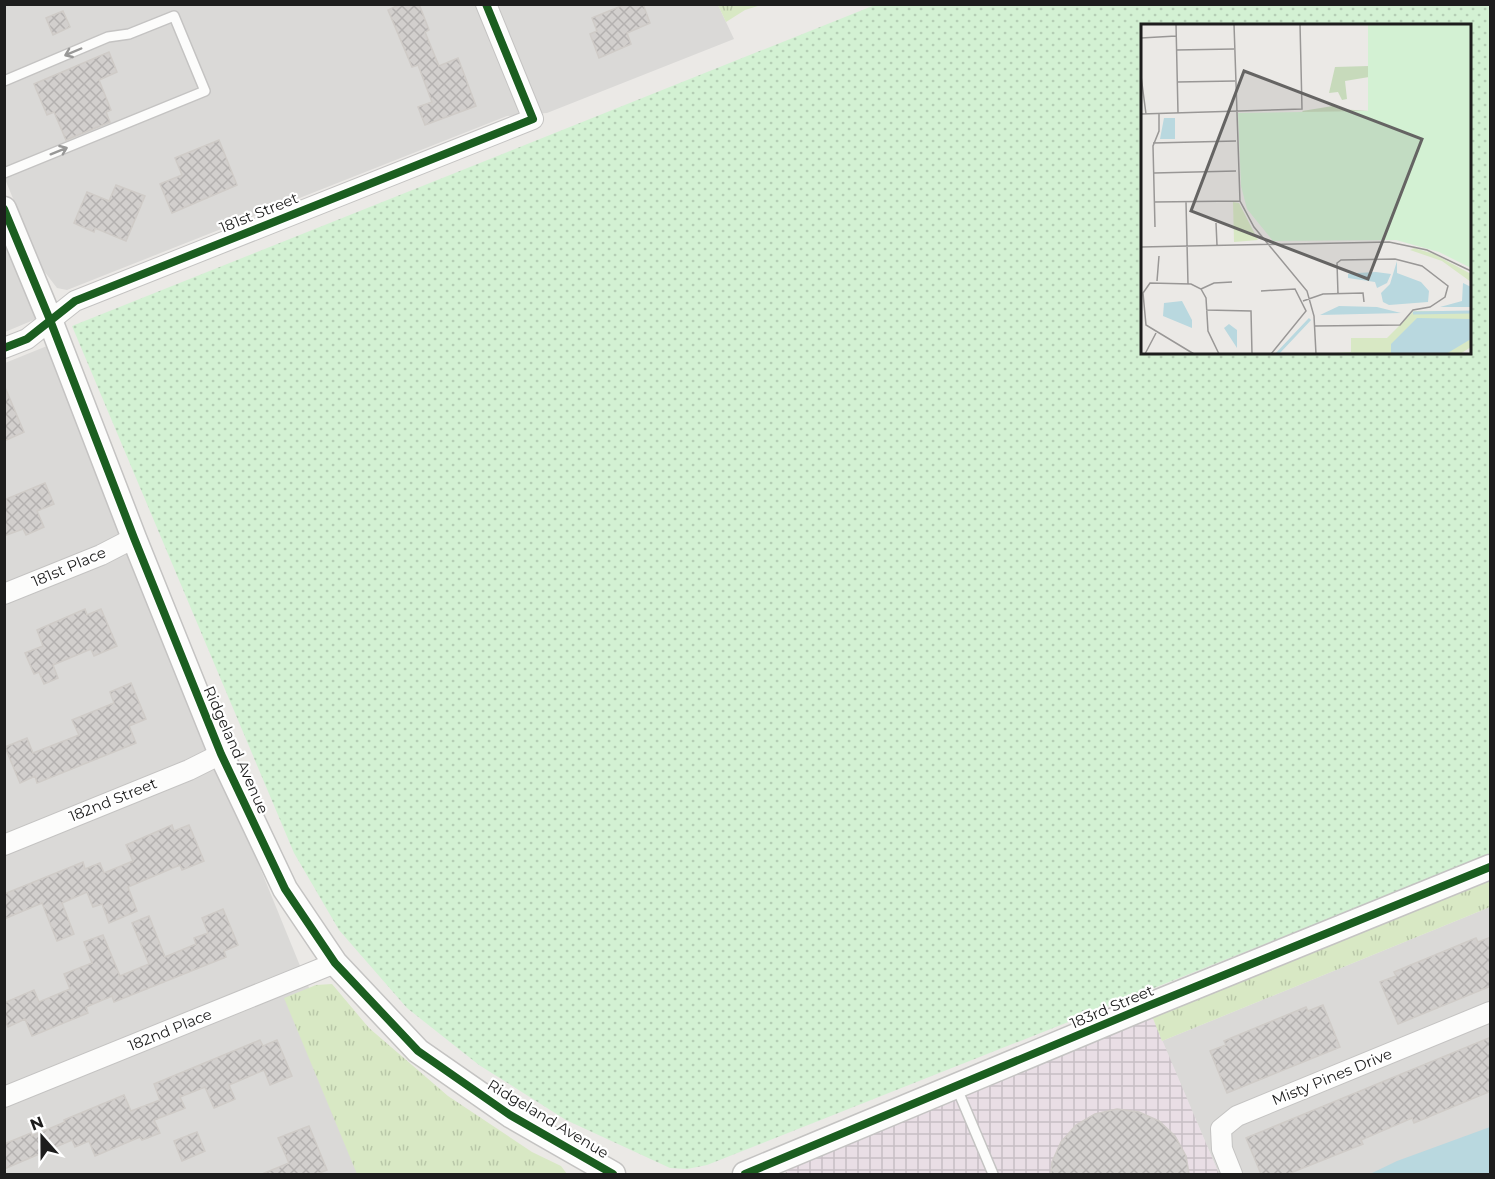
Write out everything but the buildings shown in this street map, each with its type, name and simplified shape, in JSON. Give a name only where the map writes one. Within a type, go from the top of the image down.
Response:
[{"type":"street","name":"181st Street","points":[[4,348],[27,339],[75,301],[533,119],[486,4]]},
{"type":"street","name":"Ridgeland Avenue","points":[[4,209],[221,754],[285,889],[335,963],[418,1051],[510,1115],[614,1174]]},
{"type":"street","name":"181st Place","points":[[4,594],[101,555],[134,538]]},
{"type":"street","name":"182nd Street","points":[[4,845],[189,770],[221,754]]},
{"type":"street","name":"183rd Street","points":[[746,1174],[772,1168],[956,1086],[1491,867]]},
{"type":"street","name":"182nd Place","points":[[4,1097],[335,963]]},
{"type":"street","name":"Misty Pines Drive","points":[[1232,1174],[1222,1149],[1221,1129],[1237,1116],[1491,1012]]},
{"type":"street","points":[[563,1146],[579,1174]]},
{"type":"lane","points":[[4,81],[108,37],[129,34],[174,16],[205,91],[4,173]]},
{"type":"lane","points":[[956,1086],[993,1174]]},
{"type":"shaded area","points":[[4,5],[718,5],[734,39],[547,113],[507,116],[67,290],[57,288],[41,267],[5,179]]},
{"type":"shaded area","points":[[4,241],[36,319],[5,332],[4,332]]},
{"type":"shaded area","points":[[47,346],[385,1174],[5,1174],[5,363]]},
{"type":"shaded area","points":[[1490,907],[1490,1174],[1219,1174],[1162,1041]]},
{"type":"shaded area","points":[[1152,1016],[1219,1174],[784,1174],[790,1169]]},
{"type":"green space","points":[[718,5],[761,5],[745,10],[726,22]]},
{"type":"green space","points":[[875,5],[1490,5],[1490,855],[707,1165],[687,1169],[670,1168],[566,1120],[479,1065],[407,1008],[339,930],[294,853],[72,326]]},
{"type":"green space","points":[[1490,878],[1490,907],[1162,1041],[1152,1016]]},
{"type":"green space","points":[[332,984],[369,1028],[448,1096],[532,1152],[561,1166],[567,1174],[357,1174],[284,998],[316,985]]},
{"type":"water","points":[[1490,1127],[1490,1174],[1370,1174],[1397,1161]]},
{"type":"cycle path","points":[[4,348],[27,339],[75,301],[533,119],[486,4]]},
{"type":"cycle path","points":[[4,209],[221,754],[285,889],[335,963],[418,1051],[510,1115],[613,1174]]},
{"type":"cycle path","points":[[745,1174],[1490,867]]}]
